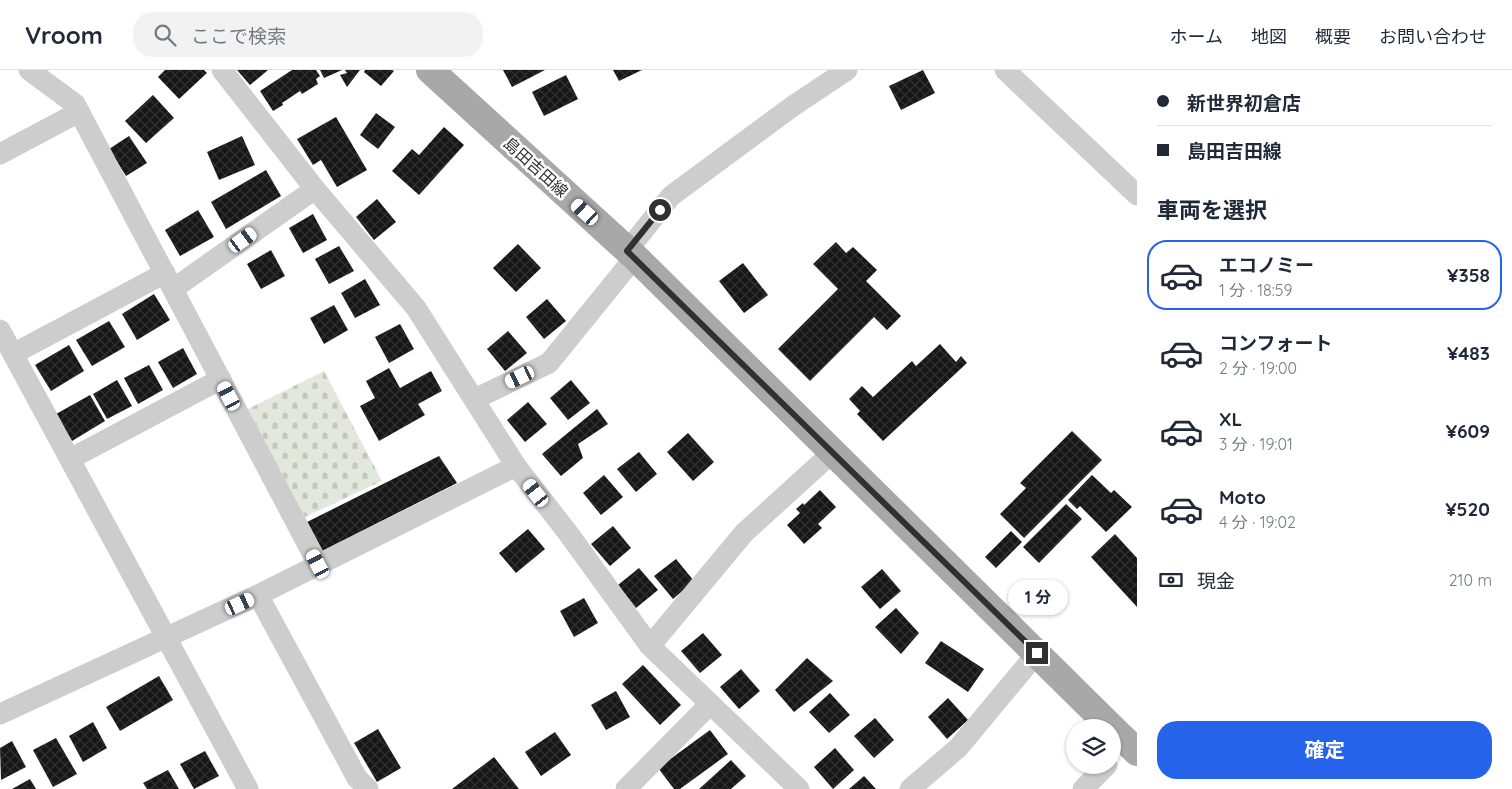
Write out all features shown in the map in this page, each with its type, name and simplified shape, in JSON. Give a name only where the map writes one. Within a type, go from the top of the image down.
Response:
[{"type":"main road","name":"島田吉田線","points":[[430,70],[631,254],[1037,653],[1099,719]]},
{"type":"street","points":[[29,70],[75,104],[318,564]]},
{"type":"street","points":[[222,70],[315,189],[416,308],[516,466],[568,533],[650,646],[799,789]]},
{"type":"street","points":[[475,399],[549,362],[631,254],[671,196],[793,106],[848,70]]},
{"type":"street","points":[[1005,70],[1137,195]]},
{"type":"street","points":[[0,154],[79,112]]},
{"type":"street","points":[[13,354],[169,281],[315,189]]},
{"type":"street","points":[[0,330],[248,789]]},
{"type":"street","points":[[70,459],[220,379]]},
{"type":"street","points":[[650,646],[744,533],[833,452]]},
{"type":"street","points":[[0,714],[258,595],[516,466]]},
{"type":"street","points":[[258,595],[357,778],[368,789]]},
{"type":"street","points":[[910,789],[958,748],[1037,653]]},
{"type":"street","points":[[626,789],[710,704]]},
{"type":"street","points":[[1082,789],[1098,774]]},
{"type":"green space","points":[[324,371],[382,481],[305,517],[248,409]]},
{"type":"building","points":[[165,70],[204,70],[207,73],[179,99],[158,77]]},
{"type":"building","points":[[237,70],[268,70],[250,85]]},
{"type":"building","points":[[292,70],[316,70],[320,76],[316,79],[318,84],[302,94],[300,91],[273,111],[260,91]]},
{"type":"building","points":[[320,70],[342,70],[324,78]]},
{"type":"building","points":[[345,70],[360,70],[347,87],[340,75],[347,73]]},
{"type":"building","points":[[365,70],[394,71],[381,86],[364,72]]},
{"type":"building","points":[[503,70],[545,70],[512,87]]},
{"type":"building","points":[[613,70],[642,70],[619,81]]},
{"type":"building","points":[[923,70],[935,93],[901,110],[889,86]]},
{"type":"building","points":[[566,75],[578,99],[544,116],[532,92]]},
{"type":"building","points":[[153,95],[174,118],[146,143],[125,121]]},
{"type":"building","points":[[376,113],[395,127],[378,149],[360,135]]},
{"type":"building","points":[[336,117],[367,170],[337,187],[321,160],[313,165],[297,139]]},
{"type":"building","points":[[444,127],[464,145],[419,195],[392,171],[412,149],[419,155]]},
{"type":"building","points":[[129,136],[147,163],[126,176],[109,149]]},
{"type":"building","points":[[242,136],[255,165],[219,180],[207,152]]},
{"type":"building","points":[[266,170],[281,196],[226,229],[211,202]]},
{"type":"building","points":[[377,199],[396,222],[374,240],[356,217]]},
{"type":"building","points":[[198,210],[214,237],[180,256],[165,230]]},
{"type":"building","points":[[313,214],[327,240],[303,253],[289,228]]},
{"type":"building","points":[[836,242],[846,253],[853,247],[877,270],[866,281],[901,316],[887,330],[874,317],[810,381],[778,349],[838,289],[813,264]]},
{"type":"building","points":[[518,244],[541,268],[516,292],[493,268]]},
{"type":"building","points":[[339,246],[354,271],[329,284],[315,259]]},
{"type":"building","points":[[271,250],[285,276],[261,289],[247,264]]},
{"type":"building","points":[[743,263],[768,295],[744,313],[719,281]]},
{"type":"building","points":[[365,279],[380,305],[355,318],[341,293]]},
{"type":"building","points":[[154,294],[170,320],[137,340],[122,314]]},
{"type":"building","points":[[547,299],[566,321],[544,339],[526,317]]},
{"type":"building","points":[[334,305],[348,330],[324,344],[310,318]]},
{"type":"building","points":[[109,321],[125,347],[92,366],[76,340]]},
{"type":"building","points":[[400,324],[414,349],[389,363],[375,337]]},
{"type":"building","points":[[508,331],[527,353],[505,371],[487,349]]},
{"type":"building","points":[[940,344],[956,362],[961,356],[967,363],[883,441],[857,414],[860,411],[849,399],[862,386],[873,397],[912,361],[916,366]]},
{"type":"building","points":[[69,345],[84,371],[51,391],[35,365]]},
{"type":"building","points":[[183,348],[197,374],[173,388],[158,362]]},
{"type":"building","points":[[149,365],[163,390],[138,404],[124,378]]},
{"type":"building","points":[[389,368],[400,388],[431,371],[442,391],[418,404],[425,415],[379,441],[360,406],[375,398],[366,381]]},
{"type":"building","points":[[117,380],[132,406],[107,419],[93,394]]},
{"type":"building","points":[[571,380],[590,403],[568,420],[550,398]]},
{"type":"building","points":[[90,395],[105,421],[72,441],[56,414]]},
{"type":"building","points":[[528,402],[547,424],[525,442],[507,420]]},
{"type":"building","points":[[597,409],[608,424],[578,444],[583,458],[561,476],[542,454]]},
{"type":"building","points":[[1072,431],[1102,460],[1024,538],[1000,514],[1026,488],[1020,483]]},
{"type":"building","points":[[688,433],[714,462],[693,481],[667,452]]},
{"type":"building","points":[[639,452],[657,474],[636,492],[617,469]]},
{"type":"building","points":[[439,456],[457,483],[322,551],[305,523]]},
{"type":"building","points":[[604,475],[623,497],[601,515],[583,493]]},
{"type":"building","points":[[1092,475],[1111,493],[1114,490],[1132,507],[1106,532],[1080,506],[1077,509],[1068,500]]},
{"type":"building","points":[[820,490],[836,507],[818,524],[822,528],[804,544],[787,525],[800,513],[796,509],[803,503],[804,505]]},
{"type":"building","points":[[1066,504],[1082,519],[1039,563],[1023,547]]},
{"type":"building","points":[[613,526],[631,548],[610,566],[591,544]]},
{"type":"building","points":[[528,529],[545,549],[516,573],[499,553]]},
{"type":"building","points":[[1011,531],[1022,542],[996,568],[985,557]]},
{"type":"building","points":[[1115,534],[1137,558],[1137,607],[1091,557]]},
{"type":"building","points":[[676,559],[694,581],[673,599],[654,576]]},
{"type":"building","points":[[639,568],[658,590],[636,608],[618,585]]},
{"type":"building","points":[[882,569],[901,591],[880,609],[861,587]]},
{"type":"building","points":[[584,598],[598,623],[574,637],[560,611]]},
{"type":"building","points":[[896,608],[919,633],[901,654],[875,627]]},
{"type":"building","points":[[703,633],[722,655],[700,673],[681,651]]},
{"type":"building","points":[[941,641],[984,669],[968,692],[925,663]]},
{"type":"building","points":[[807,658],[833,681],[794,712],[775,690]]},
{"type":"building","points":[[643,665],[681,705],[660,725],[622,684]]},
{"type":"building","points":[[741,669],[760,691],[739,709],[720,687]]},
{"type":"building","points":[[159,676],[173,700],[120,731],[106,707]]},
{"type":"building","points":[[616,691],[630,717],[606,730],[591,705]]},
{"type":"building","points":[[830,693],[850,715],[829,733],[809,712]]},
{"type":"building","points":[[948,698],[968,720],[947,739],[928,717]]},
{"type":"building","points":[[875,718],[894,740],[874,758],[854,736]]},
{"type":"building","points":[[93,722],[107,748],[83,762],[69,736]]},
{"type":"building","points":[[378,729],[401,768],[377,782],[354,743]]},
{"type":"building","points":[[710,730],[728,754],[680,789],[674,789],[658,768]]},
{"type":"building","points":[[555,732],[571,755],[541,776],[525,752]]},
{"type":"building","points":[[56,738],[77,774],[53,787],[33,750]]},
{"type":"building","points":[[12,741],[26,767],[1,780],[0,748]]},
{"type":"building","points":[[835,748],[854,770],[833,789],[814,767]]},
{"type":"building","points":[[205,751],[219,776],[194,789],[180,764]]},
{"type":"building","points":[[494,757],[519,789],[452,789]]},
{"type":"building","points":[[731,760],[746,776],[731,789],[699,789]]},
{"type":"building","points":[[168,770],[179,789],[147,789],[143,783]]},
{"type":"building","points":[[864,776],[876,789],[849,789]]},
{"type":"building","points":[[30,779],[36,789],[12,789]]},
{"type":"route","points":[[660,210],[627,251],[1037,653]]}]
